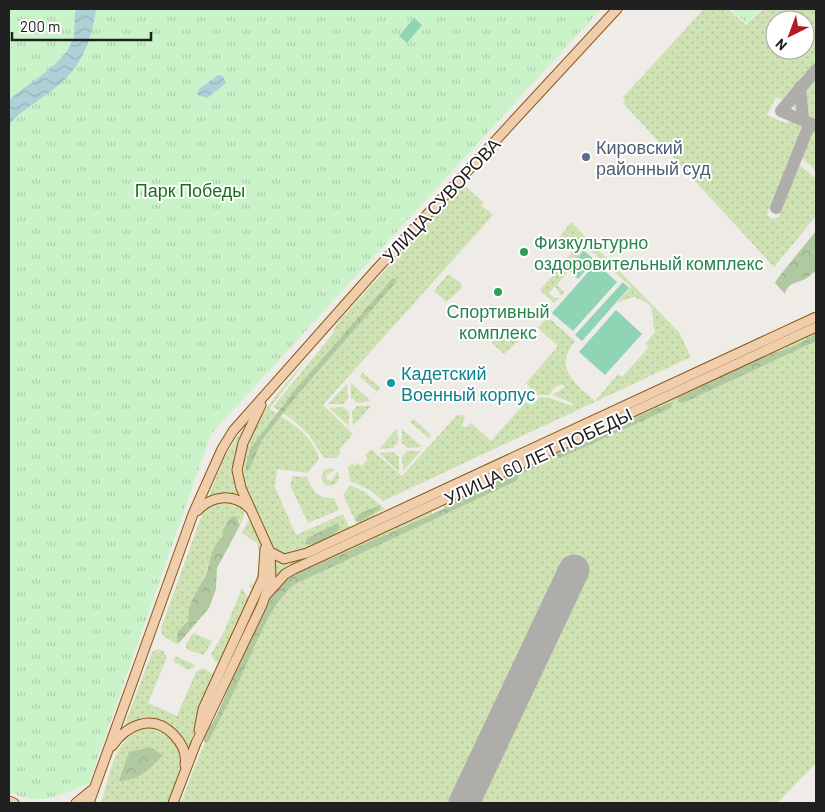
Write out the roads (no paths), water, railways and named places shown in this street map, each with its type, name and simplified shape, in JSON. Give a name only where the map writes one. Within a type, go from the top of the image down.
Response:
[{"type":"main road","name":"УЛИЦА СУВОРОВА","points":[[268,394],[374,272],[617,9]]},
{"type":"main road","name":"УЛИЦА 60 ЛЕТ ПОБЕДЫ","points":[[267,594],[285,574],[346,541],[689,381],[816,317]]},
{"type":"main road","name":"УЛИЦА 60 ЛЕТ ПОБЕДЫ","points":[[689,381],[816,327]]},
{"type":"main road","points":[[173,803],[196,743],[267,594],[272,571],[270,552],[250,510],[239,480],[238,460],[251,423],[268,394]]},
{"type":"main road","points":[[89,803],[193,514],[222,449],[233,432],[268,394]]},
{"type":"main road","points":[[193,514],[208,501],[219,498],[237,498],[250,510]]},
{"type":"main road","points":[[196,743],[203,709],[263,578],[264,541]]},
{"type":"main road","name":"УЛИЦА 60 ЛЕТ ПОБЕДЫ","points":[[270,552],[279,557],[291,558],[346,541]]},
{"type":"main road","points":[[106,753],[124,732],[136,725],[148,722],[156,723],[167,728],[184,748],[186,760],[183,778]]},
{"type":"main road","points":[[76,803],[86,797],[94,788]]},
{"type":"main road","points":[[9,801],[14,803]]},
{"type":"water","points":[[76,9],[96,9],[91,33],[82,55],[69,75],[61,83],[23,111],[9,125],[9,100],[54,65],[69,48],[74,35]]},
{"type":"water","points":[[218,75],[223,76],[226,83],[207,98],[197,94],[199,89]]},
{"type":"place","name":"Кировский районный суд","points":[[586,157]]},
{"type":"place","name":"Физкультурно оздоровительный комплекс","points":[[524,252]]},
{"type":"place","name":"Спортивный комплекс","points":[[498,292]]},
{"type":"place","name":"Кадетский Военный корпус","points":[[391,383]]},
{"type":"park label","name":"Парк Победы","points":[[190,190]]}]
